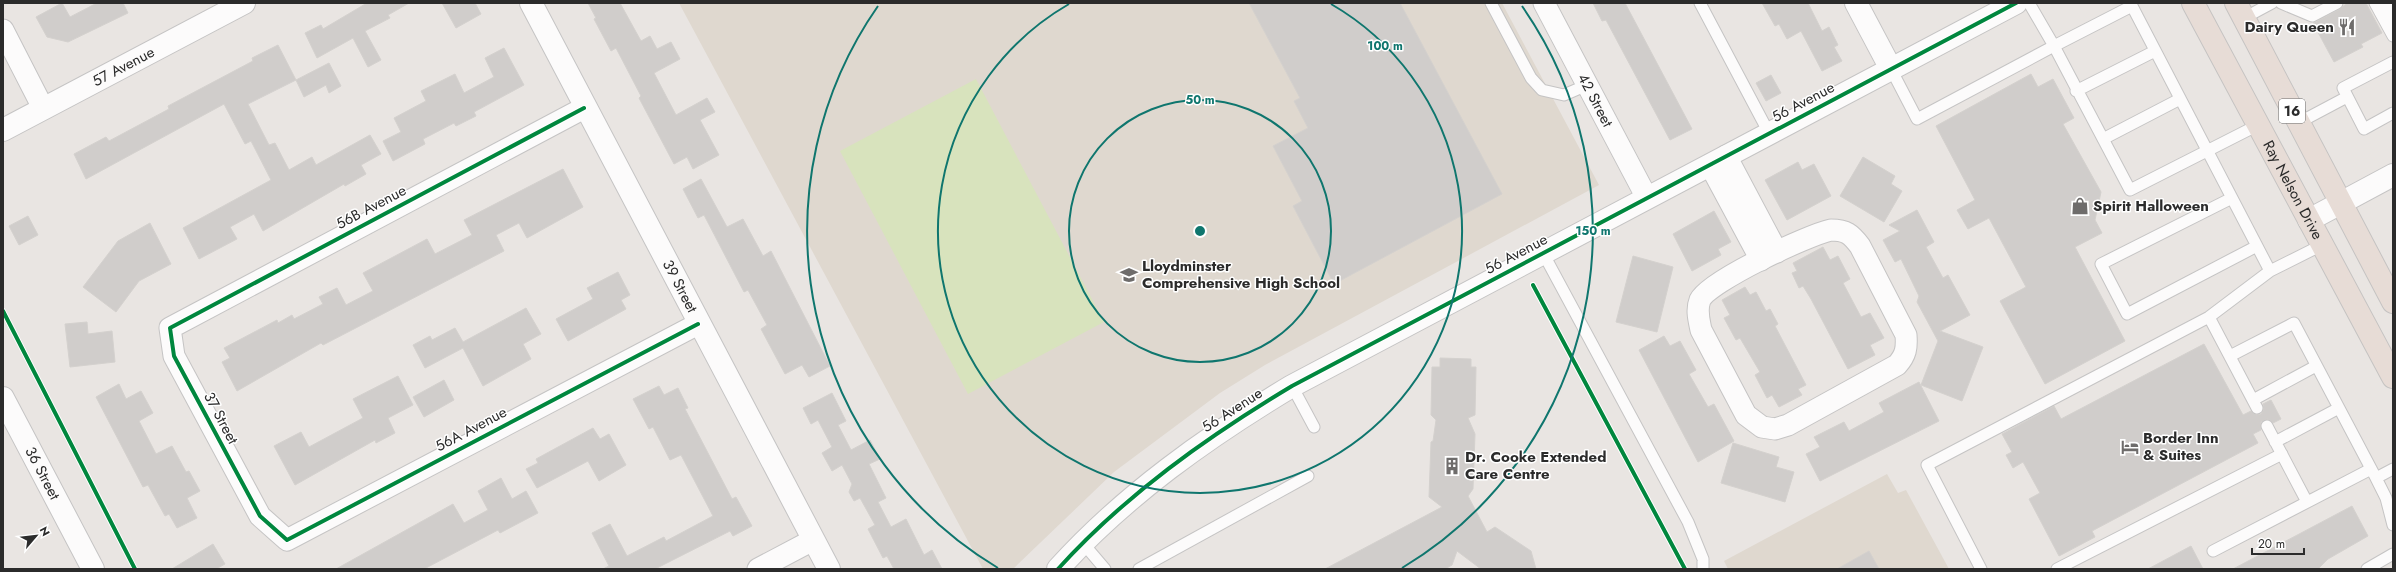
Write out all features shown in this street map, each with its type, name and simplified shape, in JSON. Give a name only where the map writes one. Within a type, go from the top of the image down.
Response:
[{"type":"highway","name":"Ray Nelson Drive","points":[[2193,3],[2393,377]]},
{"type":"highway","name":"16","points":[[2240,11],[2340,204],[2393,302]]},
{"type":"street","name":"57 Avenue","points":[[3,130],[244,3]]},
{"type":"street","name":"39 Street","points":[[531,3],[584,108],[829,569]]},
{"type":"street","name":"42 Street","points":[[1544,3],[1647,198]]},
{"type":"street","points":[[1856,3],[1891,69]]},
{"type":"street","name":"56 Avenue","points":[[1058,569],[1082,542],[1125,504],[1182,458],[1236,420],[1292,386],[2016,3]]},
{"type":"street","points":[[3,30],[43,108]]},
{"type":"street","name":"56B Avenue","points":[[170,328],[584,108]]},
{"type":"street","points":[[1718,161],[1769,256]]},
{"type":"street","points":[[2309,220],[2393,175]]},
{"type":"street","points":[[1831,230],[1843,230],[1852,235],[1901,322],[1906,335],[1907,348],[1904,358],[1897,365],[1788,425],[1775,428],[1762,427],[1746,415],[1701,330],[1697,315],[1700,300],[1707,291],[1769,256],[1814,234],[1831,230]]},
{"type":"street","name":"56A Avenue","points":[[260,516],[287,540],[698,324]]},
{"type":"street","name":"37 Street","points":[[170,328],[174,356],[260,516]]},
{"type":"street","name":"36 Street","points":[[3,398],[93,569]]},
{"type":"street","points":[[758,569],[813,540]]},
{"type":"lane","points":[[1491,3],[1531,78],[1542,90],[1564,95],[1587,85]]},
{"type":"lane","points":[[1700,3],[1769,133]]},
{"type":"lane","points":[[2029,3],[2054,46],[2076,91],[2130,190],[2258,125]]},
{"type":"lane","points":[[2240,11],[2272,3]]},
{"type":"lane","points":[[2281,3],[2312,16],[2337,3]]},
{"type":"lane","points":[[2376,3],[2393,36]]},
{"type":"lane","points":[[2385,3],[2393,17]]},
{"type":"lane","points":[[1891,69],[1917,119],[2132,6],[2270,271]]},
{"type":"lane","points":[[2076,91],[2155,51]]},
{"type":"lane","points":[[2393,62],[2343,88],[2364,129],[2393,113]]},
{"type":"lane","points":[[2298,123],[2347,97]]},
{"type":"lane","points":[[2102,140],[2180,99]]},
{"type":"lane","points":[[2232,198],[2101,264],[2127,314],[2257,246]]},
{"type":"lane","points":[[1981,569],[1927,465],[2209,317],[2270,271],[2322,245]]},
{"type":"lane","points":[[1543,253],[1688,522],[1703,559],[1703,569]]},
{"type":"lane","points":[[2209,317],[2255,404],[2316,366]]},
{"type":"lane","points":[[2230,356],[2294,323],[2386,498],[2393,525]]},
{"type":"lane","points":[[1292,386],[1314,427]]},
{"type":"lane","points":[[2275,442],[2339,408]]},
{"type":"lane","points":[[2267,426],[2307,502]]},
{"type":"lane","points":[[2057,569],[2282,454]]},
{"type":"lane","points":[[2213,551],[2307,502],[2374,474],[2393,468]]},
{"type":"lane","points":[[1139,569],[1308,476]]},
{"type":"lane","points":[[1082,542],[1105,569]]},
{"type":"lane","points":[[2367,569],[2393,554]]},
{"type":"shaded area","name":"Lloydminster Comprehensive High School","points":[[679,3],[1502,3],[1599,185],[1265,365],[1220,393],[1114,472],[1013,569],[983,569]]},
{"type":"shaded area","points":[[1887,474],[1898,493],[1906,490],[1949,569],[1728,569],[1724,561]]},
{"type":"green space","points":[[976,79],[1104,322],[968,394],[840,151]]},
{"type":"building","points":[[62,3],[70,17],[97,3],[123,3],[128,13],[68,42],[47,37],[36,17]]},
{"type":"building","points":[[367,3],[409,3],[388,15],[390,18],[365,31],[381,60],[368,67],[353,38],[317,58],[305,33],[321,25],[323,29]]},
{"type":"building","points":[[442,3],[475,3],[481,14],[456,28]]},
{"type":"building","points":[[588,3],[620,3],[641,41],[650,36],[657,49],[671,42],[680,59],[654,73],[676,115],[707,98],[715,112],[700,120],[719,155],[693,169],[687,157],[674,164],[639,98],[641,96],[616,48],[611,51],[594,19],[596,18]]},
{"type":"building","name":"Lloydminster Comprehensive High School","points":[[1249,3],[1400,3],[1502,194],[1334,284],[1293,206],[1302,201],[1273,146],[1308,128],[1294,101],[1300,98]]},
{"type":"building","points":[[1593,3],[1625,3],[1692,129],[1670,140],[1606,20],[1602,21]]},
{"type":"building","points":[[1762,3],[1808,3],[1822,31],[1829,27],[1838,45],[1834,47],[1842,61],[1822,71],[1801,31],[1787,39],[1779,24],[1775,26]]},
{"type":"building","name":"Dairy Queen","points":[[2347,3],[2366,3],[2382,33],[2361,44],[2363,47],[2334,62],[2313,23],[2340,9]]},
{"type":"building","points":[[278,45],[296,80],[248,104],[269,145],[275,143],[289,170],[312,157],[316,165],[370,135],[381,154],[361,165],[366,174],[345,186],[344,184],[263,231],[254,214],[230,227],[237,239],[199,259],[183,228],[271,180],[251,141],[245,144],[224,104],[86,179],[74,154],[106,137],[109,141],[169,109],[168,106],[253,61],[252,58]]},
{"type":"building","points":[[504,48],[524,85],[474,112],[476,116],[456,126],[454,123],[423,139],[425,144],[393,161],[383,141],[401,132],[394,118],[426,101],[421,91],[455,74],[464,93],[494,77],[485,58]]},
{"type":"building","points":[[329,63],[341,86],[329,93],[326,85],[304,97],[296,80]]},
{"type":"building","points":[[2031,74],[2038,87],[2053,79],[2074,118],[2063,124],[2101,192],[2095,220],[2102,233],[2075,247],[2125,341],[2045,384],[2000,301],[2026,287],[1989,218],[1968,229],[1957,210],[1975,200],[1936,126]]},
{"type":"building","points":[[1771,75],[1781,93],[1766,101],[1756,83]]},
{"type":"building","points":[[1863,157],[1895,176],[1891,184],[1902,191],[1884,222],[1840,196]]},
{"type":"building","points":[[1798,162],[1802,170],[1814,164],[1831,196],[1787,220],[1765,180]]},
{"type":"building","points":[[563,169],[583,207],[527,238],[519,223],[496,235],[504,251],[323,345],[321,343],[237,391],[222,362],[230,358],[224,348],[277,320],[278,323],[292,315],[294,319],[323,304],[319,297],[337,288],[346,305],[373,291],[363,273],[427,239],[435,254],[472,235],[464,220]]},
{"type":"building","points":[[701,179],[727,227],[743,219],[763,256],[771,251],[830,366],[809,377],[802,365],[785,374],[761,329],[767,325],[748,290],[744,292],[704,215],[698,218],[683,189]]},
{"type":"building","points":[[1917,210],[1934,242],[1926,247],[1943,278],[1948,275],[1970,315],[1940,331],[1983,347],[1962,401],[1921,385],[1938,341],[1917,302],[1919,296],[1901,259],[1895,262],[1883,240],[1900,231],[1889,225]]},
{"type":"building","points":[[1714,211],[1731,242],[1718,249],[1721,255],[1692,271],[1673,234]]},
{"type":"building","points":[[28,216],[38,235],[19,245],[9,226]]},
{"type":"building","points":[[150,223],[171,264],[139,281],[116,312],[83,287],[118,241]]},
{"type":"building","points":[[1823,247],[1830,260],[1838,256],[1850,279],[1843,283],[1861,317],[1870,313],[1884,338],[1870,345],[1875,355],[1848,369],[1811,299],[1803,286],[1799,288],[1792,273],[1797,271],[1793,263]]},
{"type":"building","points":[[1633,256],[1673,267],[1657,332],[1616,322]]},
{"type":"building","points":[[618,272],[630,295],[621,300],[626,309],[568,341],[556,319],[593,299],[587,288]]},
{"type":"building","points":[[1745,287],[1750,295],[1756,292],[1766,311],[1770,309],[1778,324],[1775,326],[1806,385],[1798,389],[1802,395],[1779,407],[1772,395],[1767,398],[1755,375],[1760,372],[1740,338],[1736,340],[1724,318],[1730,315],[1722,300]]},
{"type":"building","points":[[526,308],[541,334],[523,344],[531,359],[483,386],[463,348],[425,368],[413,345],[430,336],[432,340],[455,328],[463,342]]},
{"type":"building","points":[[87,322],[88,334],[112,331],[115,362],[70,367],[65,324]]},
{"type":"building","points":[[1664,336],[1670,346],[1680,341],[1696,370],[1689,374],[1708,407],[1714,404],[1734,441],[1698,462],[1639,350]]},
{"type":"building","name":"Border Inn & Suites","points":[[2204,344],[2243,415],[2251,411],[2256,415],[2261,414],[2264,409],[2263,404],[2271,400],[2281,419],[2273,423],[2268,419],[2261,422],[2261,430],[2253,434],[2258,443],[2092,531],[2095,537],[2059,556],[2029,499],[2040,493],[2023,462],[2013,468],[2006,455],[2012,452],[2002,434],[2054,406],[2061,419]]},
{"type":"building","name":"Dr. Cooke Extended Care Centre","points":[[1440,358],[1471,359],[1471,367],[1476,367],[1475,415],[1468,418],[1475,434],[1473,489],[1468,496],[1487,532],[1495,527],[1531,551],[1536,569],[1481,569],[1457,551],[1452,565],[1445,569],[1325,569],[1442,507],[1429,497],[1431,442],[1433,441],[1436,420],[1431,415],[1432,367],[1440,367]]},
{"type":"building","points":[[398,376],[413,405],[388,418],[395,433],[376,443],[375,440],[295,485],[274,446],[301,432],[309,447],[363,418],[353,399]]},
{"type":"building","points":[[444,380],[454,400],[424,417],[413,397]]},
{"type":"building","points":[[1919,382],[1939,421],[1820,481],[1806,454],[1820,447],[1814,437],[1844,422],[1849,431],[1884,412],[1879,403]]},
{"type":"building","points":[[119,384],[126,399],[141,391],[153,413],[139,421],[156,454],[172,446],[186,472],[189,471],[200,491],[187,498],[197,518],[177,528],[169,514],[165,516],[148,485],[143,487],[96,397]]},
{"type":"building","points":[[659,386],[664,395],[678,388],[688,408],[685,409],[732,499],[736,497],[752,526],[733,536],[730,531],[655,569],[603,569],[609,566],[592,533],[610,524],[627,556],[664,537],[666,541],[713,516],[681,455],[670,460],[653,427],[649,429],[633,399]]},
{"type":"building","points":[[832,393],[846,421],[838,425],[851,450],[870,440],[880,459],[869,464],[886,498],[878,502],[891,527],[906,519],[924,555],[932,550],[942,569],[894,569],[887,556],[883,558],[868,529],[875,525],[860,498],[854,501],[849,492],[852,484],[842,465],[832,471],[822,453],[832,447],[818,420],[811,424],[803,408]]},
{"type":"building","points":[[593,428],[600,439],[609,434],[626,465],[599,481],[588,461],[537,488],[526,469],[538,463],[536,459]]},
{"type":"building","points":[[1733,443],[1779,457],[1776,467],[1794,472],[1785,502],[1721,483]]},
{"type":"building","points":[[501,478],[512,499],[526,491],[538,513],[500,533],[498,530],[424,569],[336,569],[453,504],[464,523],[488,510],[478,491]]},
{"type":"building","points":[[2352,506],[2368,536],[2328,559],[2318,569],[2233,569]]},
{"type":"building","points":[[213,544],[225,564],[216,569],[172,569]]},
{"type":"building","points":[[2191,546],[2203,569],[2148,569]]},
{"type":"building","points":[[1869,551],[1879,569],[1837,569]]},
{"type":"cycle path","points":[[1058,569],[1111,516],[1168,469],[1260,405],[1292,386],[2016,3]]},
{"type":"cycle path","points":[[584,108],[170,328],[174,356],[260,516],[287,540],[698,324]]},
{"type":"cycle path","points":[[1533,285],[1685,569]]},
{"type":"cycle path","points":[[3,311],[135,569]]},
{"type":"place","name":"Dairy Queen","points":[[2347,27]]},
{"type":"place","name":"Spirit Halloween","points":[[2080,206]]},
{"type":"place","name":"Lloydminster Comprehensive High School","points":[[1129,275]]},
{"type":"place","name":"Border Inn & Suites","points":[[2130,447]]},
{"type":"place","name":"Dr. Cooke Extended Care Centre","points":[[1452,466]]}]
